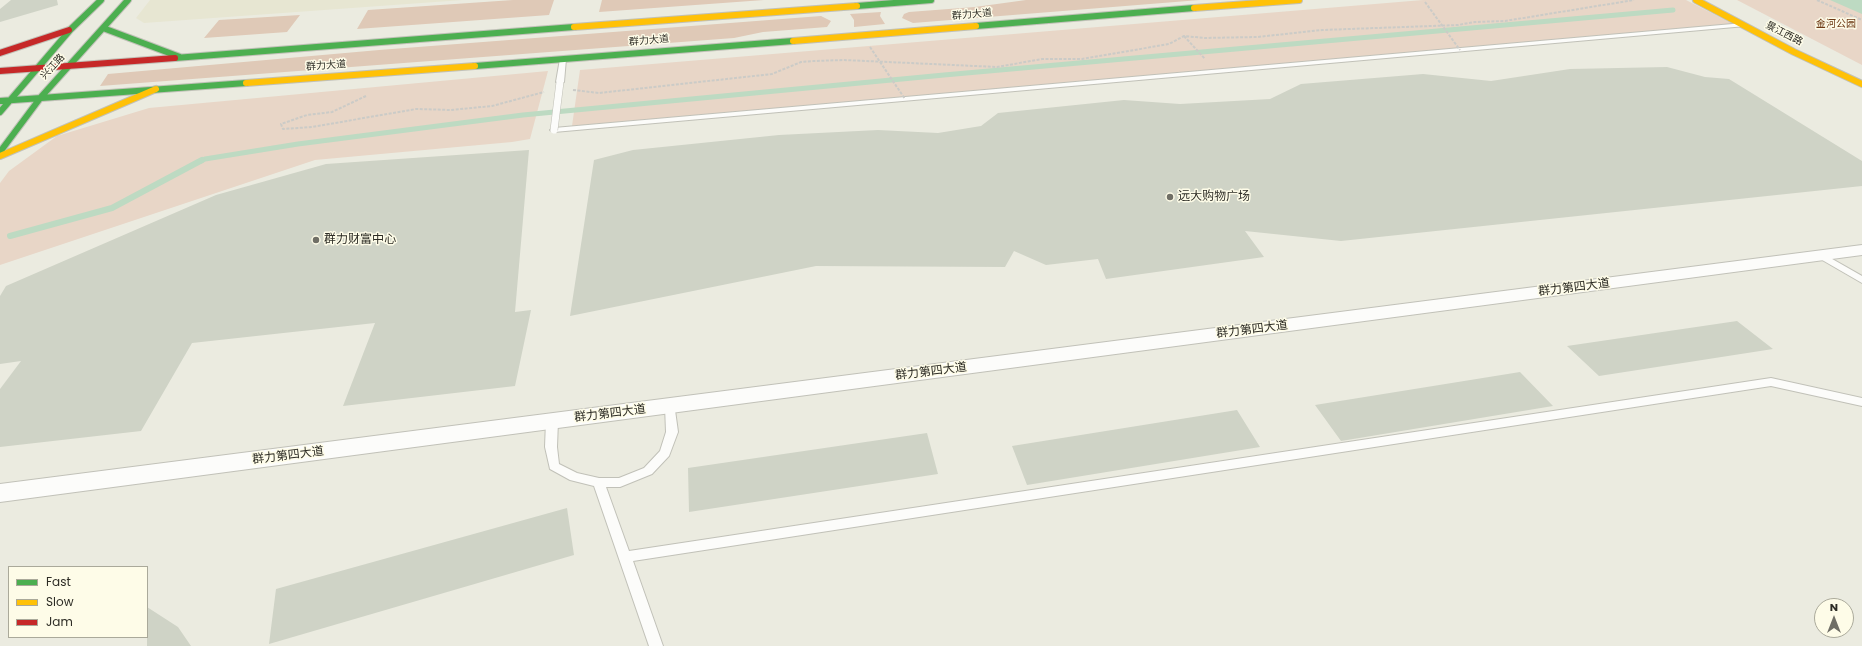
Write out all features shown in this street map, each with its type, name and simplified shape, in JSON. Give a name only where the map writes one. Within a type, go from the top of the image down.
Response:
[{"type":"main road","name":"兴江路","points":[[0,112],[5,100],[71,29],[101,0]]},
{"type":"main road","name":"兴江路","points":[[0,152],[41,97],[128,0]]},
{"type":"main road","name":"群力大道","points":[[0,71],[931,0]]},
{"type":"main road","name":"群力大道","points":[[5,100],[563,59],[1299,0]]},
{"type":"main road","name":"景江西路","points":[[1696,0],[1744,26],[1862,84]]},
{"type":"main road","points":[[890,11],[909,2]]},
{"type":"main road","points":[[809,9],[832,13],[842,22],[833,34],[820,38]]},
{"type":"main road","points":[[892,22],[903,28],[925,30]]},
{"type":"main road","points":[[102,28],[180,57]]},
{"type":"main road","points":[[0,53],[71,29]]},
{"type":"main road","points":[[0,156],[156,89]]},
{"type":"street","name":"群力第四大道","points":[[0,493],[1862,250]]},
{"type":"lane","points":[[563,59],[554,130],[1744,26]]},
{"type":"lane","points":[[1820,255],[1862,280]]},
{"type":"lane","points":[[626,557],[1771,382],[1862,402]]},
{"type":"lane","points":[[552,421],[551,447],[554,466],[574,477],[600,483],[620,482],[648,471],[665,453],[672,432],[670,406]]},
{"type":"lane","points":[[600,483],[656,646]]},
{"type":"path","points":[[566,91],[580,90],[599,93],[772,74],[801,62],[814,61],[844,60],[997,67],[1042,59],[1082,59],[1169,44],[1184,36],[1205,38],[1257,37],[1322,30],[1458,25],[1474,22],[1505,21],[1564,10],[1634,0]]},
{"type":"path","points":[[1817,0],[1862,20]]},
{"type":"path","points":[[1425,2],[1460,50]]},
{"type":"path","points":[[1184,36],[1216,72]]},
{"type":"path","points":[[870,48],[905,99]]},
{"type":"path","points":[[366,96],[332,112],[307,115],[281,124],[283,129],[312,127],[416,109],[451,110],[492,106],[546,92]]},
{"type":"shaded area","points":[[150,0],[463,0],[144,23],[136,18]]},
{"type":"shaded area","points":[[513,0],[554,0],[549,15],[357,29],[368,10]]},
{"type":"shaded area","points":[[602,0],[764,0],[599,12]]},
{"type":"shaded area","points":[[1026,0],[1200,0],[913,23],[902,18],[904,14],[909,12],[975,7]]},
{"type":"shaded area","points":[[1830,0],[1862,0],[1862,14]]},
{"type":"shaded area","points":[[881,12],[880,16],[885,24],[854,27],[854,20],[850,14]]},
{"type":"shaded area","points":[[300,15],[287,32],[204,38],[219,20]]},
{"type":"shaded area","points":[[821,16],[831,21],[827,27],[763,32],[734,38],[100,86],[108,74],[379,50]]},
{"type":"green space","points":[[1423,0],[1686,0],[1733,24],[572,126],[580,70]]},
{"type":"green space","name":"金河公园","points":[[1737,0],[1862,0],[1862,65]]},
{"type":"green space","points":[[548,71],[530,139],[512,142],[315,160],[0,265],[0,183],[9,171],[57,136],[149,108]]},
{"type":"building","points":[[11,0],[57,0],[58,5],[0,22],[0,9]]},
{"type":"building","name":"远大购物广场","points":[[1667,67],[1705,77],[1729,79],[1862,161],[1862,186],[1341,241],[1245,231],[1264,257],[1106,279],[1098,259],[1046,265],[1014,251],[1005,267],[816,266],[570,316],[594,160],[633,150],[779,135],[878,130],[938,133],[981,126],[998,113],[1124,100],[1180,104],[1270,99],[1301,84],[1423,74],[1491,81],[1570,69]]},
{"type":"building","name":"群力财富中心","points":[[529,150],[515,312],[531,310],[515,386],[343,406],[375,323],[192,343],[141,431],[0,447],[0,389],[21,361],[0,364],[0,296],[6,286],[216,195],[326,164]]},
{"type":"building","points":[[1737,321],[1773,349],[1599,376],[1567,346]]},
{"type":"building","points":[[1520,372],[1553,406],[1341,441],[1315,405]]},
{"type":"building","points":[[1237,410],[1260,447],[1027,485],[1012,446]]},
{"type":"building","points":[[927,433],[938,474],[689,512],[688,468]]},
{"type":"building","points":[[567,508],[574,555],[269,644],[276,589]]},
{"type":"building","points":[[148,608],[178,627],[191,646],[147,646]]},
{"type":"waterway","points":[[201,161],[205,159],[298,144],[523,115],[944,75],[1673,10]]},
{"type":"waterway","points":[[10,236],[112,208],[202,160]]},
{"type":"traffic: fast","points":[[0,112],[71,29],[101,0]]},
{"type":"traffic: fast","points":[[0,152],[41,97],[128,0]]},
{"type":"traffic: fast","points":[[857,6],[931,0]]},
{"type":"traffic: fast","points":[[976,26],[1194,8]]},
{"type":"traffic: fast","points":[[175,58],[574,27]]},
{"type":"traffic: fast","points":[[103,28],[180,57]]},
{"type":"traffic: fast","points":[[475,66],[793,41]]},
{"type":"traffic: fast","points":[[0,101],[246,83]]},
{"type":"traffic: slow","points":[[1194,8],[1299,0]]},
{"type":"traffic: slow","points":[[1696,0],[1794,52],[1862,84]]},
{"type":"traffic: slow","points":[[574,27],[857,6]]},
{"type":"traffic: slow","points":[[793,41],[976,26]]},
{"type":"traffic: slow","points":[[246,83],[475,66]]},
{"type":"traffic: slow","points":[[0,156],[156,89]]},
{"type":"traffic: jam","points":[[0,53],[69,30]]},
{"type":"traffic: jam","points":[[0,71],[175,58]]},
{"type":"place","name":"远大购物广场","points":[[1170,197]]},
{"type":"place","name":"群力财富中心","points":[[316,240]]}]
